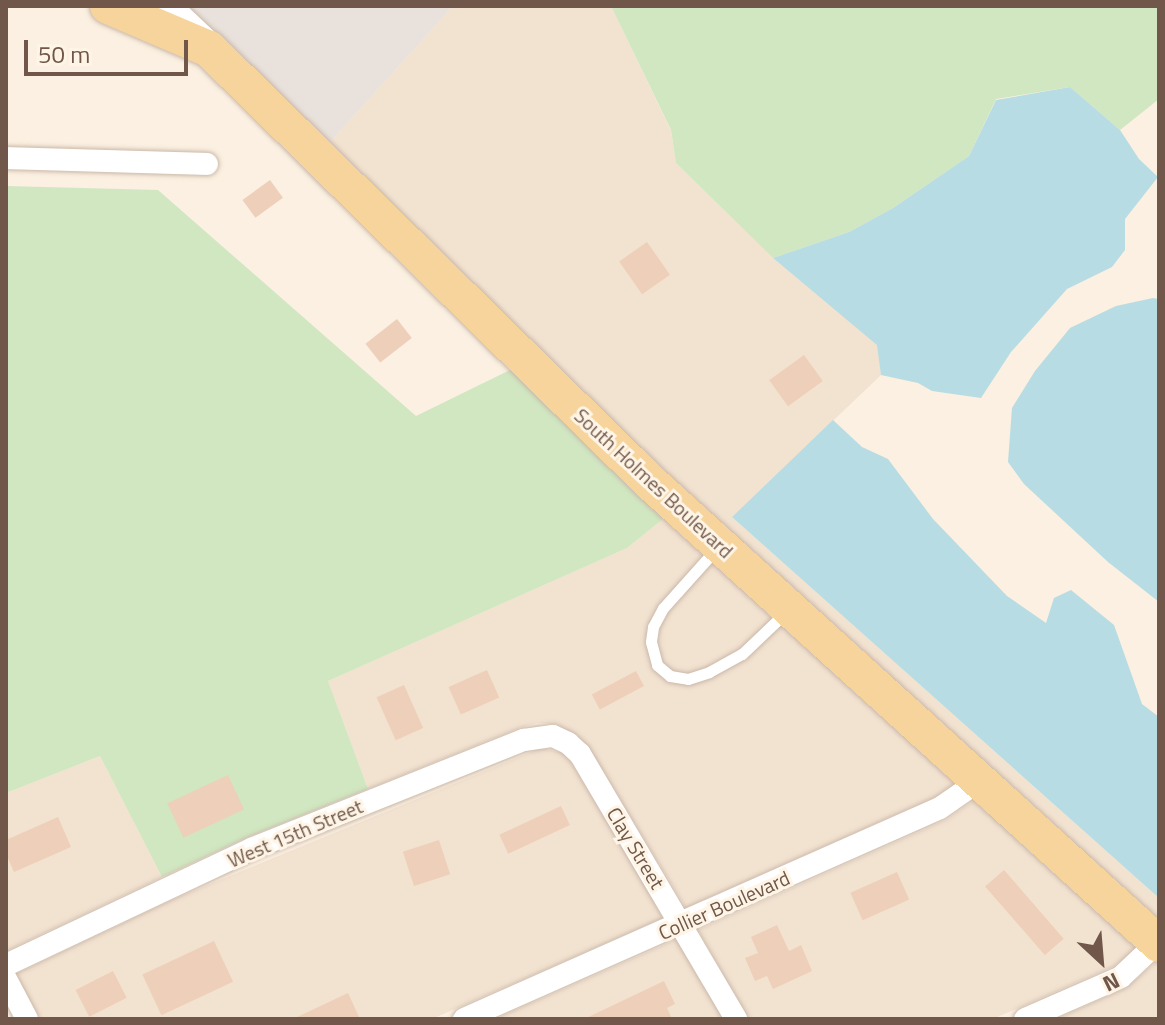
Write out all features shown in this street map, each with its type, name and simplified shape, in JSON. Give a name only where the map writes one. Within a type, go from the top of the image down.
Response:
[{"type":"main road","points":[[108,6],[209,49]]},
{"type":"main road","name":"South Holmes Boulevard","points":[[164,6],[650,482],[1158,943]]},
{"type":"street","points":[[6,158],[207,164]]},
{"type":"street","name":"West 15th Street","points":[[6,965],[251,849],[524,740],[553,736],[568,743],[583,760]]},
{"type":"street","name":"Clay Street","points":[[583,760],[736,1019]]},
{"type":"street","name":"Collier Boulevard","points":[[464,1019],[940,808],[979,781]]},
{"type":"street","points":[[1025,1019],[1121,977],[1158,943]]},
{"type":"street","points":[[6,979],[27,1019]]},
{"type":"lane","points":[[719,545],[663,608],[653,627],[651,642],[657,665],[670,676],[688,679],[709,672],[742,654],[789,609]]},
{"type":"shaded area","points":[[169,6],[453,6],[321,152]]},
{"type":"shaded area","points":[[453,6],[611,6],[671,131],[676,163],[773,258],[878,345],[881,375],[732,517],[1159,898],[1159,928],[986,773],[321,152]]},
{"type":"shaded area","points":[[668,515],[960,780],[935,797],[686,908],[590,749],[575,734],[556,724],[537,723],[519,728],[368,789],[328,681],[627,548]]},
{"type":"shaded area","points":[[541,748],[563,753],[570,760],[665,917],[432,1019],[39,1019],[16,974],[174,899]]},
{"type":"shaded area","points":[[100,756],[162,877],[6,951],[6,793]]},
{"type":"shaded area","points":[[979,797],[1141,943],[1135,950],[1114,966],[993,1019],[749,1019],[698,930],[946,820]]},
{"type":"shaded area","points":[[678,939],[723,1019],[495,1019]]},
{"type":"shaded area","points":[[1159,960],[1159,1019],[1057,1019],[1126,988]]},
{"type":"green space","points":[[611,6],[1159,6],[1159,99],[1120,130],[1070,87],[996,99],[969,156],[893,208],[849,232],[773,258],[676,163],[671,130]]},
{"type":"green space","points":[[6,186],[158,190],[416,416],[514,368],[668,515],[627,548],[328,681],[368,789],[246,838],[162,877],[100,756],[6,793]]},
{"type":"water","points":[[1070,87],[1120,130],[1139,159],[1158,177],[1125,219],[1125,250],[1112,267],[1067,289],[1011,352],[981,398],[932,391],[918,383],[881,375],[877,345],[773,258],[849,232],[893,208],[969,156],[996,100]]},
{"type":"water","points":[[1159,299],[1159,602],[1108,562],[1024,484],[1008,462],[1012,408],[1035,371],[1070,328],[1116,306]]},
{"type":"water","points":[[833,420],[862,447],[888,459],[933,519],[1007,596],[1046,623],[1054,598],[1071,590],[1114,625],[1142,704],[1159,717],[1159,898],[732,517]]},
{"type":"building","points":[[270,180],[283,198],[255,218],[242,200]]},
{"type":"building","points":[[647,242],[670,275],[642,294],[619,262]]},
{"type":"building","points":[[397,319],[412,338],[380,363],[365,344]]},
{"type":"building","points":[[804,355],[823,381],[788,406],[769,380]]},
{"type":"building","points":[[487,670],[499,697],[461,714],[449,687]]},
{"type":"building","points":[[636,671],[644,686],[600,709],[592,694]]},
{"type":"building","points":[[404,685],[423,728],[396,740],[377,697]]},
{"type":"building","points":[[228,775],[244,809],[183,838],[167,803]]},
{"type":"building","points":[[561,806],[570,825],[508,854],[499,835]]},
{"type":"building","points":[[58,817],[71,847],[14,872],[6,854],[6,840]]},
{"type":"building","points":[[439,840],[450,874],[414,886],[403,852]]},
{"type":"building","points":[[1004,870],[1064,939],[1045,955],[985,886]]},
{"type":"building","points":[[897,872],[909,899],[863,920],[850,893]]},
{"type":"building","points":[[777,925],[789,951],[801,945],[812,971],[773,989],[767,976],[755,981],[745,958],[758,953],[751,937]]},
{"type":"building","points":[[214,941],[233,982],[161,1015],[142,974]]},
{"type":"building","points":[[113,971],[127,998],[89,1017],[76,990]]},
{"type":"building","points":[[664,981],[675,1004],[667,1008],[672,1019],[584,1019]]},
{"type":"building","points":[[348,993],[360,1019],[293,1019]]}]
